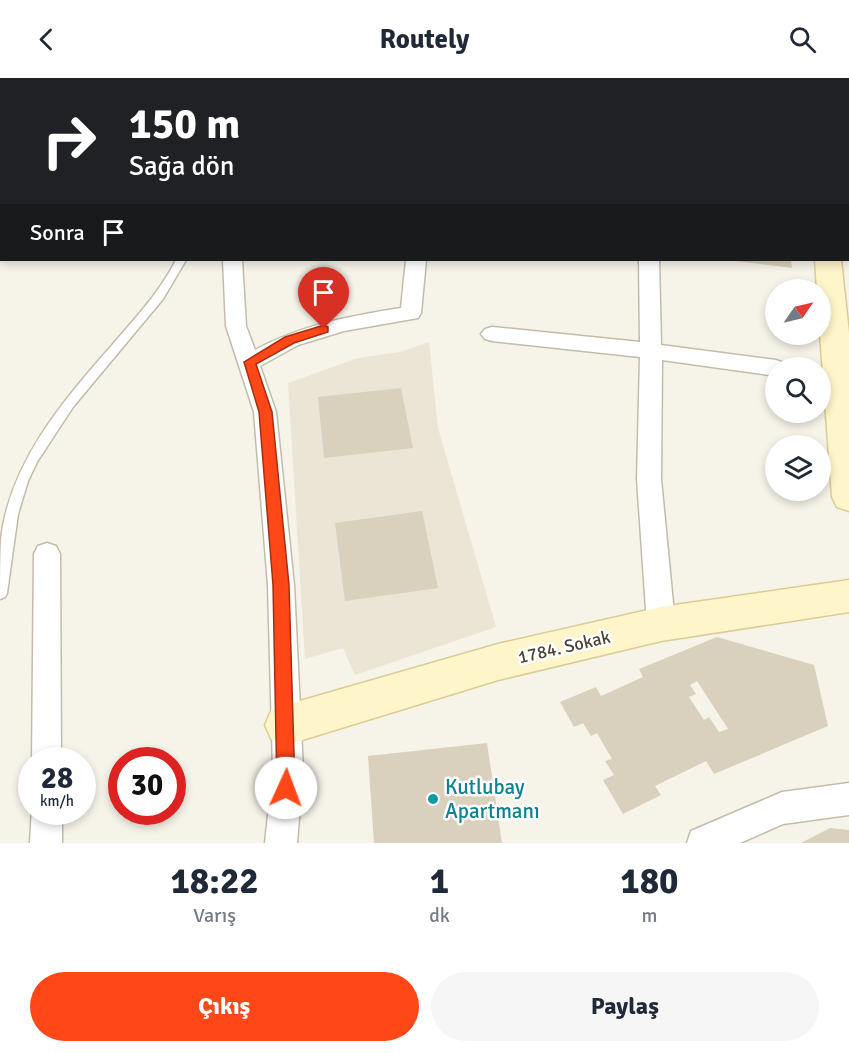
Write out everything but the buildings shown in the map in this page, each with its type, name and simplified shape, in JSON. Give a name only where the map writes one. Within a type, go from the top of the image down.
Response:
[{"type":"street","points":[[232,261],[236,326],[265,412],[281,585],[288,770],[281,843]]},
{"type":"street","points":[[250,362],[290,340],[342,324],[411,313],[416,261]]},
{"type":"street","points":[[649,261],[651,353],[649,479],[662,624]]},
{"type":"street","points":[[828,261],[840,302],[831,361]]},
{"type":"street","points":[[492,334],[584,342],[651,353],[765,367]]},
{"type":"street","points":[[831,383],[847,453],[849,497]]},
{"type":"street","points":[[46,747],[47,554]]},
{"type":"street","name":"1784. Sokak","points":[[286,725],[498,662],[662,624],[849,596]]},
{"type":"street","points":[[703,843],[782,808],[849,799]]},
{"type":"street","points":[[46,825],[46,843]]},
{"type":"lane","points":[[0,593],[14,504],[34,454],[57,418],[153,306],[176,272],[181,261]]},
{"type":"shaded area","points":[[429,342],[438,428],[496,627],[355,675],[343,648],[305,659],[288,383],[358,358],[400,352]]},
{"type":"place","name":"Kutlubay Apartmanı","points":[[433,799]]},
{"type":"route","points":[[286,788],[288,770],[281,585],[265,412],[250,362],[290,340],[324,329]]}]
